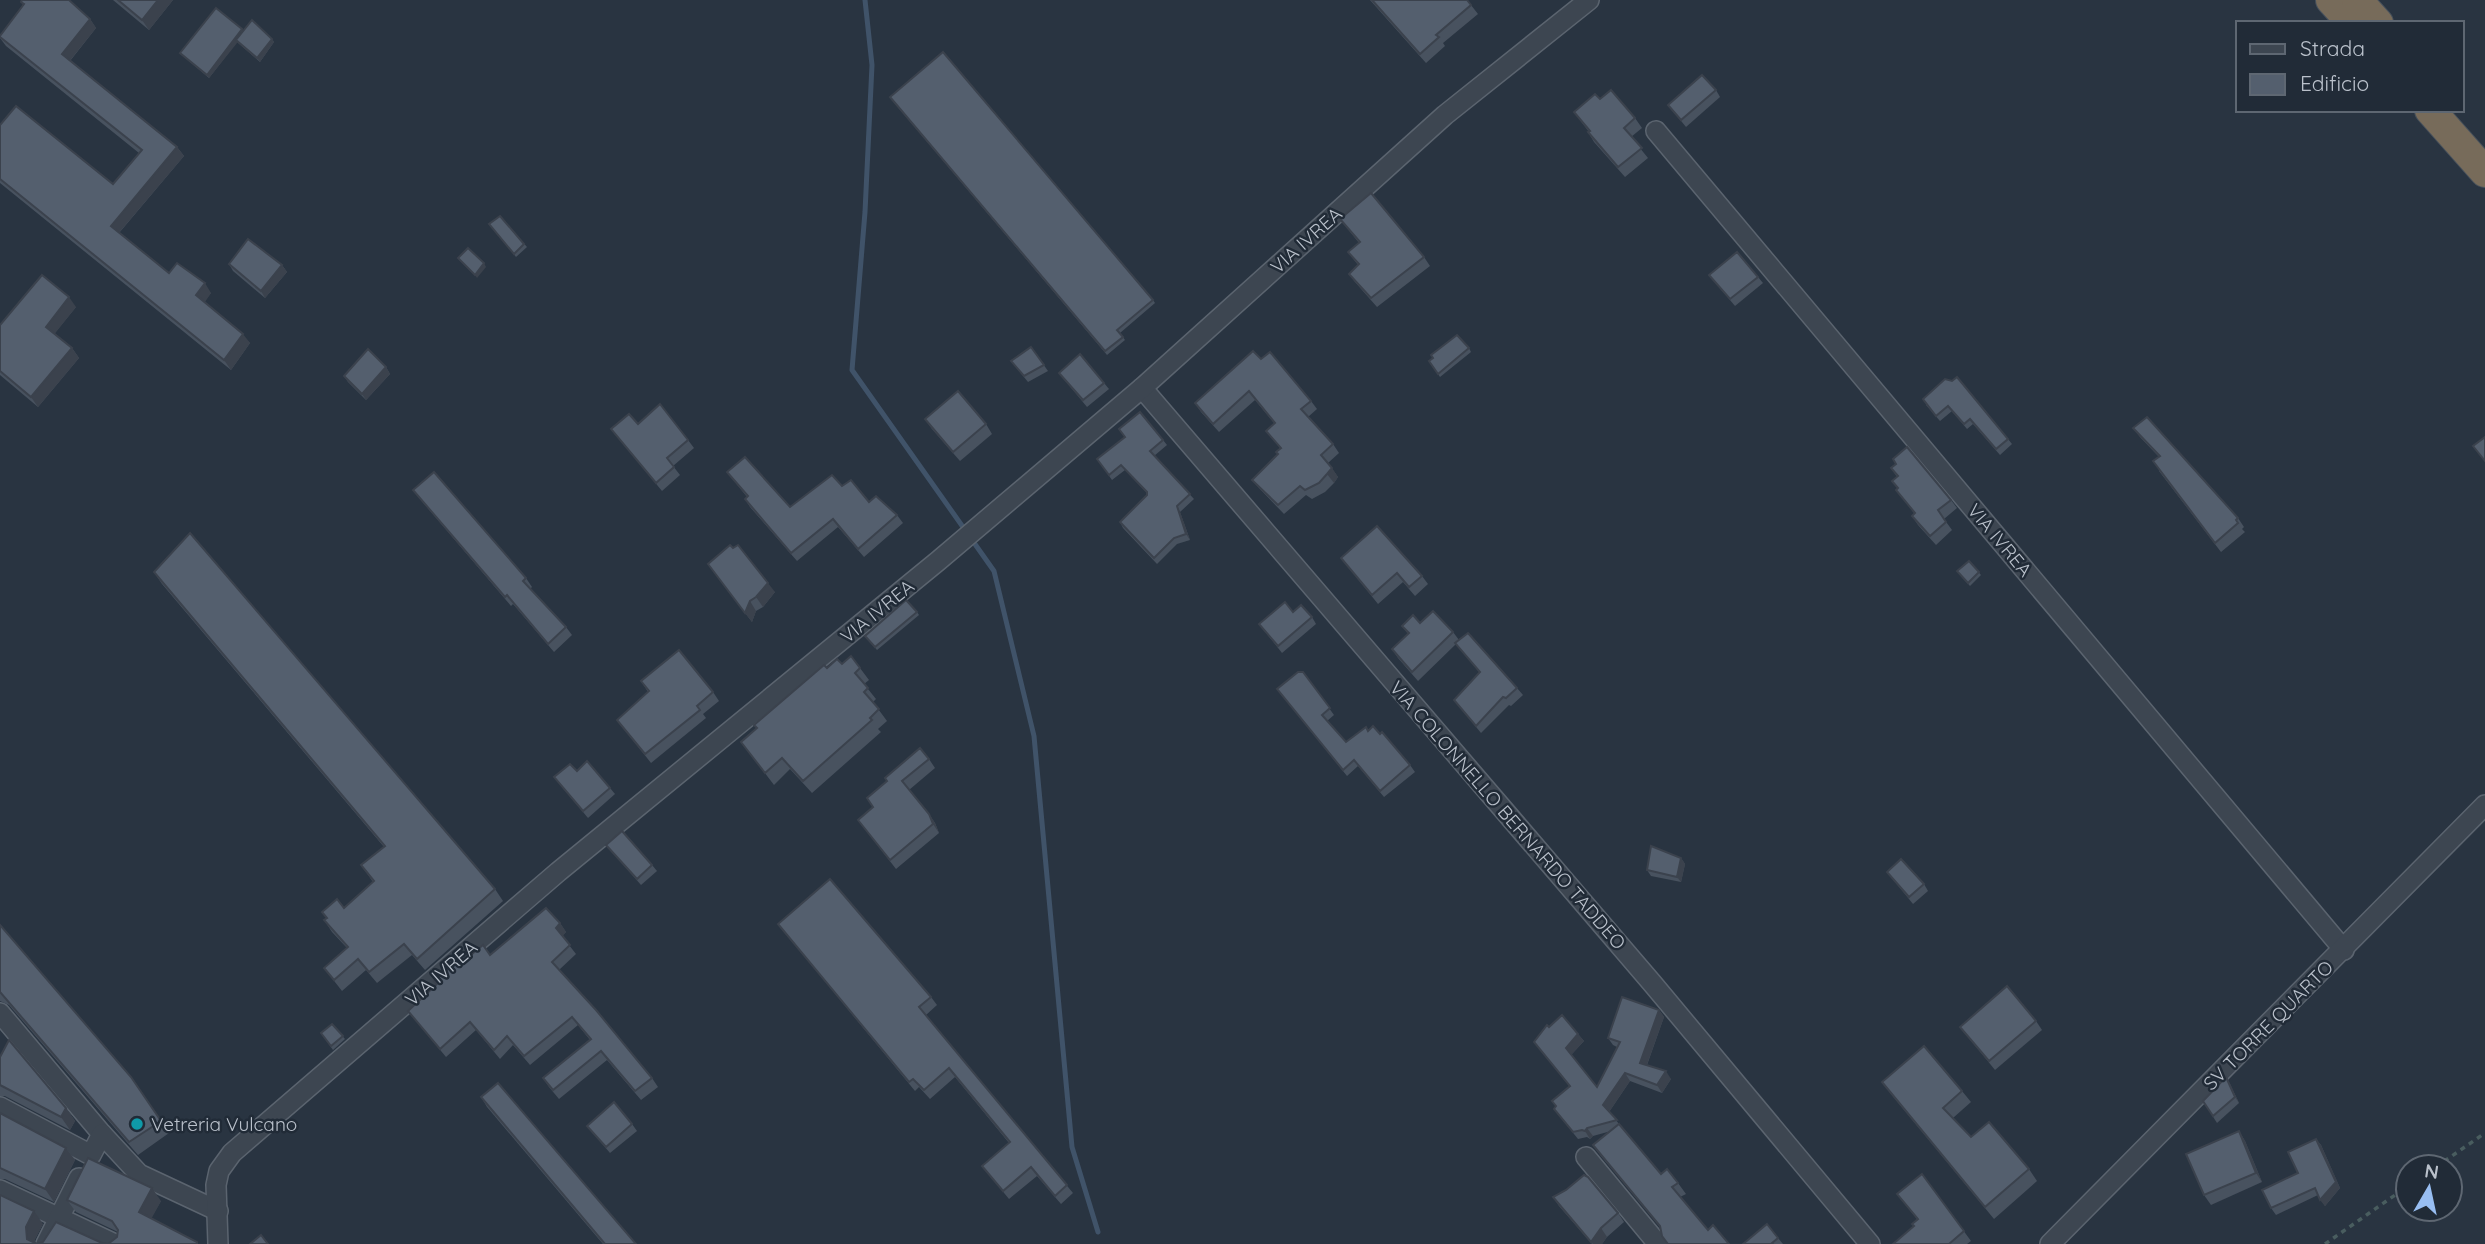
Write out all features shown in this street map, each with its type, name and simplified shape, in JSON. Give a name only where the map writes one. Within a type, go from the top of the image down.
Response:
[{"type":"highway","points":[[2331,0],[2349,21]]},
{"type":"highway","points":[[2357,0],[2376,21]]},
{"type":"highway","points":[[2432,112],[2485,172]]},
{"type":"highway","points":[[2459,112],[2485,141]]},
{"type":"street","name":"VIA IVREA","points":[[218,1244],[216,1185],[219,1171],[232,1153],[558,872],[938,561],[1142,388],[1446,115],[1589,0]]},
{"type":"street","name":"VIA IVREA","points":[[1656,131],[2344,950]]},
{"type":"street","name":"VIA COLONNELLO BERNARDO TADDEO","points":[[1142,388],[1652,983],[1870,1244]]},
{"type":"street","name":"SV TORRE QUARTO","points":[[2050,1244],[2485,805]]},
{"type":"street","points":[[0,1013],[139,1174],[218,1211]]},
{"type":"street","points":[[0,1107],[91,1155]]},
{"type":"street","points":[[46,1244],[102,1134]]},
{"type":"street","points":[[1586,1157],[1658,1244]]},
{"type":"street","points":[[0,1190],[114,1244]]},
{"type":"path","points":[[2456,1153],[2485,1133]]},
{"type":"path","points":[[2325,1244],[2394,1196]]},
{"type":"building","points":[[22,0],[69,0],[90,19],[62,54],[177,147],[111,226],[169,273],[177,263],[205,283],[196,295],[243,334],[224,360],[0,179],[0,125],[16,106],[113,184],[142,150],[0,37],[24,4]]},
{"type":"building","points":[[118,0],[158,0],[142,20]]},
{"type":"building","points":[[1372,0],[1467,0],[1471,5],[1436,35],[1439,37],[1420,54]]},
{"type":"building","points":[[216,8],[242,29],[207,75],[180,53]]},
{"type":"building","points":[[252,20],[272,39],[257,58],[236,40]]},
{"type":"building","points":[[943,52],[1153,300],[1117,330],[1123,337],[1105,351],[890,97]]},
{"type":"building","points":[[1702,75],[1716,90],[1681,120],[1668,105]]},
{"type":"building","points":[[1611,90],[1635,118],[1624,128],[1642,148],[1618,167],[1574,112],[1595,94],[1600,99]]},
{"type":"building","points":[[1371,193],[1424,257],[1371,298],[1349,274],[1359,264],[1348,252],[1360,242],[1340,219]]},
{"type":"building","points":[[500,216],[524,244],[514,254],[489,224]]},
{"type":"building","points":[[248,239],[282,265],[261,291],[229,264]]},
{"type":"building","points":[[468,248],[484,263],[475,275],[458,258]]},
{"type":"building","points":[[1737,252],[1758,277],[1730,299],[1709,275]]},
{"type":"building","points":[[42,275],[69,297],[46,327],[72,348],[31,397],[0,371],[0,325]]},
{"type":"building","points":[[1457,335],[1469,348],[1438,374],[1429,361],[1433,358],[1431,355]]},
{"type":"building","points":[[1031,347],[1044,365],[1024,376],[1011,361]]},
{"type":"building","points":[[368,349],[386,367],[362,394],[344,376]]},
{"type":"building","points":[[1253,351],[1261,359],[1270,352],[1311,401],[1301,409],[1333,444],[1321,455],[1332,468],[1319,483],[1305,490],[1300,486],[1278,505],[1252,480],[1281,448],[1266,431],[1275,423],[1249,391],[1213,424],[1195,403]]},
{"type":"building","points":[[1080,354],[1104,383],[1083,400],[1059,373]]},
{"type":"building","points":[[1957,377],[2008,439],[1996,449],[1970,419],[1964,424],[1948,406],[1936,416],[1923,399],[1945,379],[1952,381]]},
{"type":"building","points":[[958,391],[986,424],[953,452],[925,419]]},
{"type":"building","points":[[660,404],[688,440],[667,458],[674,467],[656,483],[611,429],[629,414],[638,424]]},
{"type":"building","points":[[1140,412],[1163,440],[1150,451],[1190,494],[1177,506],[1186,534],[1174,538],[1154,558],[1120,522],[1147,492],[1121,465],[1109,475],[1097,459],[1125,437],[1119,429]]},
{"type":"building","points":[[2147,417],[2238,518],[2238,523],[2215,543],[2153,461],[2160,456],[2133,428]]},
{"type":"building","points":[[2485,437],[2485,461],[2473,446]]},
{"type":"building","points":[[1907,447],[1951,500],[1938,510],[1946,522],[1930,536],[1912,516],[1915,513],[1892,481],[1898,476],[1891,468],[1896,464],[1893,459]]},
{"type":"building","points":[[745,457],[790,507],[832,475],[842,486],[851,480],[869,502],[876,496],[897,515],[858,549],[833,519],[791,553],[745,499],[748,496],[727,472]]},
{"type":"building","points":[[434,472],[526,578],[523,581],[566,627],[548,644],[413,490]]},
{"type":"building","points":[[1377,526],[1422,576],[1409,587],[1397,573],[1372,595],[1341,558]]},
{"type":"building","points":[[190,533],[495,889],[417,959],[404,944],[369,972],[358,959],[334,980],[324,968],[348,947],[324,920],[327,918],[322,912],[337,899],[344,908],[374,881],[361,865],[385,846],[154,572]]},
{"type":"building","points":[[730,545],[733,548],[738,545],[768,583],[750,601],[745,613],[708,564]]},
{"type":"building","points":[[1969,561],[1979,572],[1968,583],[1957,571]]},
{"type":"building","points":[[906,600],[917,612],[875,647],[865,636]]},
{"type":"building","points":[[1285,602],[1293,612],[1301,605],[1312,617],[1278,646],[1259,624]]},
{"type":"building","points":[[1433,611],[1453,632],[1412,672],[1392,649],[1409,633],[1402,626],[1413,615],[1420,623]]},
{"type":"building","points":[[1468,633],[1517,688],[1506,698],[1503,697],[1476,726],[1454,700],[1480,672],[1455,643]]},
{"type":"building","points":[[679,650],[713,692],[697,706],[700,710],[645,754],[617,720],[649,691],[641,681]]},
{"type":"building","points":[[851,656],[860,668],[855,673],[868,688],[864,692],[879,709],[870,718],[872,720],[803,781],[782,758],[765,773],[741,742],[757,728],[754,725],[824,665],[827,668],[837,659],[842,664]]},
{"type":"building","points":[[1298,672],[1303,672],[1330,708],[1322,715],[1346,742],[1366,727],[1368,731],[1373,726],[1380,734],[1382,732],[1410,765],[1380,791],[1354,760],[1343,770],[1277,689]]},
{"type":"building","points":[[920,748],[929,759],[902,781],[929,814],[933,824],[890,860],[858,820],[873,807],[867,798],[887,781],[885,778]]},
{"type":"building","points":[[587,761],[610,788],[583,811],[554,777],[570,764],[577,771]]},
{"type":"building","points":[[622,831],[652,865],[637,879],[606,845]]},
{"type":"building","points":[[1651,846],[1681,858],[1677,877],[1647,870]]},
{"type":"building","points":[[1901,859],[1924,884],[1909,897],[1887,872]]},
{"type":"building","points":[[830,879],[931,997],[919,1007],[1067,1185],[1055,1196],[1031,1167],[1003,1191],[982,1166],[1010,1142],[949,1068],[924,1090],[913,1079],[909,1082],[778,924]]},
{"type":"building","points":[[546,908],[560,923],[556,928],[570,945],[552,962],[652,1078],[635,1091],[601,1051],[553,1090],[543,1078],[591,1039],[572,1017],[524,1056],[507,1036],[494,1050],[470,1022],[440,1049],[408,1011],[437,984],[434,981],[469,951],[472,954],[483,945],[490,955]]},
{"type":"building","points":[[0,925],[131,1077],[161,1121],[129,1142],[0,992]]},
{"type":"building","points":[[2007,986],[2036,1021],[1989,1061],[1960,1027]]},
{"type":"building","points":[[1622,997],[1659,1010],[1640,1063],[1666,1071],[1657,1085],[1625,1073],[1603,1105],[1617,1120],[1587,1128],[1585,1131],[1573,1132],[1554,1109],[1556,1106],[1552,1101],[1570,1086],[1534,1042],[1547,1025],[1549,1027],[1562,1015],[1578,1034],[1566,1048],[1597,1087],[1620,1042],[1608,1038]]},
{"type":"building","points":[[332,1024],[343,1036],[331,1046],[321,1033]]},
{"type":"building","points":[[9,1040],[66,1108],[61,1117],[0,1085],[0,1057]]},
{"type":"building","points":[[1924,1046],[1962,1091],[1943,1108],[1971,1137],[1989,1122],[2029,1169],[1985,1207],[1882,1082]]},
{"type":"building","points":[[2226,1077],[2235,1097],[2213,1116],[2203,1101]]},
{"type":"building","points":[[498,1083],[636,1244],[605,1244],[481,1097]]},
{"type":"building","points":[[614,1102],[632,1124],[606,1147],[587,1126]]},
{"type":"building","points":[[0,1113],[66,1148],[45,1189],[0,1168]]},
{"type":"building","points":[[1619,1124],[1661,1174],[1667,1169],[1678,1183],[1672,1187],[1708,1230],[1713,1225],[1729,1244],[1668,1244],[1662,1236],[1660,1226],[1593,1145]]},
{"type":"building","points":[[2239,1131],[2256,1173],[2204,1195],[2186,1154]]},
{"type":"building","points":[[2316,1139],[2336,1182],[2320,1200],[2315,1188],[2271,1208],[2262,1190],[2298,1173],[2288,1152]]},
{"type":"building","points":[[88,1158],[152,1188],[139,1212],[197,1242],[197,1244],[108,1244],[117,1237],[118,1230],[112,1221],[67,1200]]},
{"type":"building","points":[[1922,1174],[1964,1231],[1949,1244],[1893,1244],[1914,1226],[1912,1224],[1918,1219],[1897,1194]]},
{"type":"building","points":[[1584,1175],[1618,1213],[1601,1228],[1591,1242],[1553,1197]]},
{"type":"building","points":[[0,1195],[34,1211],[26,1227],[27,1239],[37,1244],[0,1244]]},
{"type":"building","points":[[56,1222],[108,1244],[37,1244],[43,1242]]},
{"type":"building","points":[[1767,1224],[1778,1238],[1773,1244],[1743,1244]]},
{"type":"building","points":[[261,1235],[268,1244],[250,1244]]},
{"type":"waterway","points":[[865,0],[872,65],[865,212],[852,370],[994,571],[1034,736],[1072,1147],[1098,1232]]},
{"type":"place","name":"Vetreria Vulcano","points":[[137,1124]]}]
